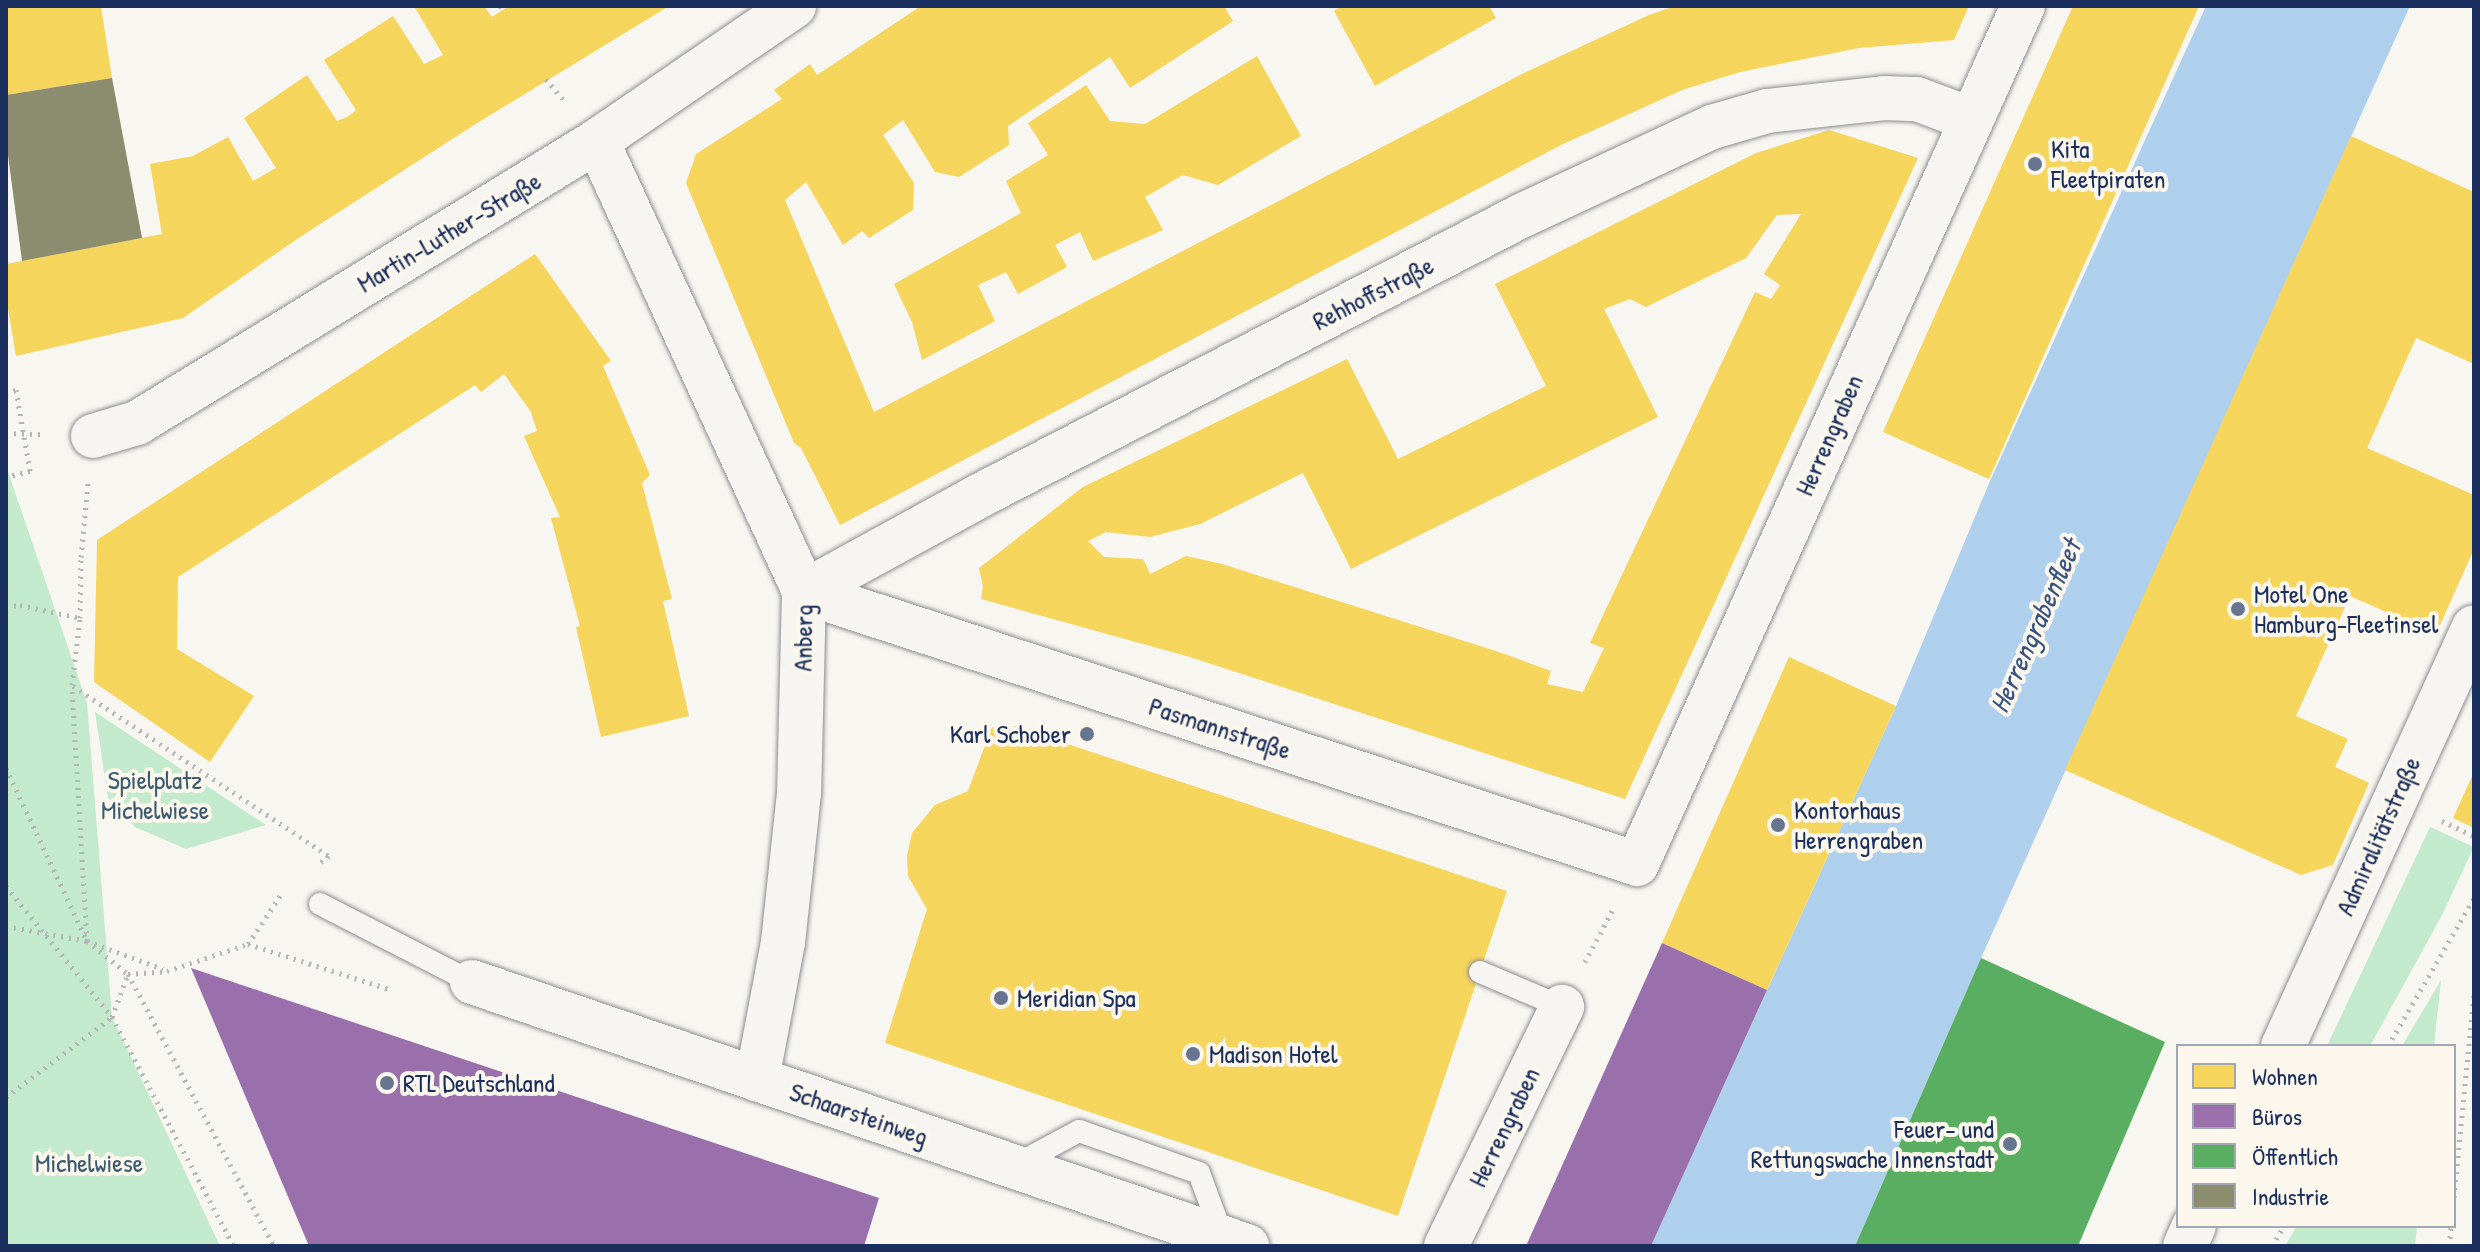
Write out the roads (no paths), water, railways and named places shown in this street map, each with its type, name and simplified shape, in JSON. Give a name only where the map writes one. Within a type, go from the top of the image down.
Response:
[{"type":"street","name":"Martin-Luther-Straße","points":[[93,436],[137,423],[597,141],[794,6]]},
{"type":"street","name":"Herrengraben","points":[[1637,864],[2023,6]]},
{"type":"street","name":"Rehhoffstraße","points":[[804,592],[979,496],[1479,238],[1712,127],[1780,109],[1884,98],[1917,99],[1970,119]]},
{"type":"street","name":"Anberg","points":[[597,141],[804,592],[799,793],[783,942],[757,1080]]},
{"type":"street","name":"Pasmannstraße","points":[[804,592],[1637,864]]},
{"type":"street","name":"Admiralitätstraße","points":[[2284,1044],[2474,627]]},
{"type":"street","name":"Schaarsteinweg","points":[[472,982],[1235,1242]]},
{"type":"street","name":"Herrengraben","points":[[1446,1246],[1562,1007]]},
{"type":"lane","points":[[320,904],[472,982]]},
{"type":"lane","points":[[1480,972],[1562,1007]]},
{"type":"water","name":"Herrengrabenfleet","points":[[2206,6],[2410,6],[1981,958],[1855,1246],[1651,1246],[1896,706],[1990,481]]},
{"type":"place","name":"Kita Fleetpiraten","points":[[2035,164]]},
{"type":"place","name":"Motel One Hamburg-Fleetinsel","points":[[2238,609]]},
{"type":"place","name":"Karl Schober","points":[[1087,734]]},
{"type":"place","name":"Kontorhaus Herrengraben","points":[[1778,825]]},
{"type":"place","name":"Meridian Spa","points":[[1001,998]]},
{"type":"place","name":"Madison Hotel","points":[[1193,1054]]},
{"type":"place","name":"RTL Deutschland","points":[[387,1083]]},
{"type":"place","name":"Feuer- und Rettungswache Innenstadt","points":[[2010,1144]]},
{"type":"park label","name":"Spielplatz Michelwiese","points":[[155,795]]},
{"type":"park label","name":"Michelwiese","points":[[89,1163]]}]
